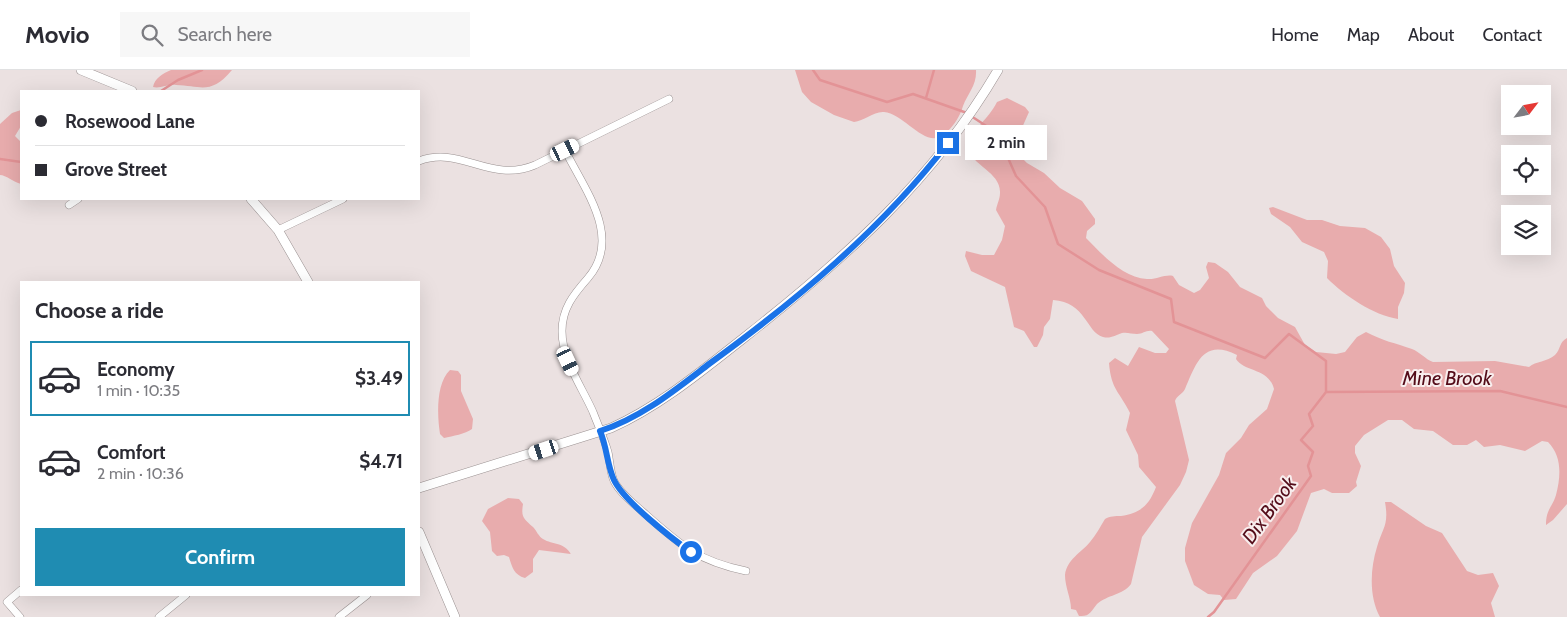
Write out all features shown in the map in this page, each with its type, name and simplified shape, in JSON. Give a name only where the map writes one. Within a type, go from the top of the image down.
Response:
[{"type":"main road","points":[[81,70],[130,90]]},
{"type":"main road","points":[[420,488],[600,431],[629,420],[669,395],[822,275],[882,219],[937,156],[969,114],[998,70]]},
{"type":"main road","points":[[252,200],[278,230],[307,281]]},
{"type":"main road","points":[[420,538],[422,551],[455,617]]},
{"type":"street","points":[[420,161],[443,156],[495,170],[513,171],[530,167],[669,99]]},
{"type":"street","points":[[565,150],[598,215],[602,230],[602,246],[598,260],[570,299],[564,314],[562,330],[566,356],[606,444],[614,481],[628,498],[691,552],[712,563],[746,572]]},
{"type":"street","points":[[69,205],[76,200]]},
{"type":"street","points":[[278,230],[341,200]]},
{"type":"street","points":[[20,591],[7,602],[20,617]]},
{"type":"street","points":[[159,617],[185,596]]},
{"type":"street","points":[[339,617],[366,596]]},
{"type":"shaded area","points":[[171,70],[232,70],[225,78],[212,86],[173,85],[153,87],[159,77]]},
{"type":"shaded area","points":[[795,70],[976,70],[976,75],[974,85],[955,123],[947,132],[939,137],[932,138],[916,131],[892,114],[884,112],[876,113],[854,122],[834,115],[811,102],[802,92]]},
{"type":"shaded area","points":[[1007,98],[1025,107],[1029,112],[1021,130],[1008,136],[1008,144],[1027,163],[1044,173],[1060,188],[1082,201],[1095,219],[1095,224],[1087,231],[1086,238],[1121,270],[1138,278],[1154,279],[1173,276],[1179,285],[1194,293],[1200,290],[1209,278],[1206,267],[1208,262],[1215,263],[1228,272],[1240,287],[1262,298],[1266,306],[1278,318],[1295,327],[1305,345],[1316,352],[1336,354],[1345,352],[1357,337],[1366,332],[1412,349],[1433,362],[1495,361],[1529,367],[1555,355],[1567,338],[1567,504],[1546,525],[1548,512],[1556,495],[1559,481],[1558,460],[1548,442],[1542,441],[1525,451],[1500,445],[1484,447],[1476,440],[1467,445],[1453,445],[1433,431],[1414,429],[1402,420],[1388,420],[1364,435],[1355,446],[1355,453],[1361,466],[1356,482],[1357,486],[1349,493],[1332,493],[1324,489],[1311,493],[1297,531],[1277,556],[1253,573],[1236,599],[1224,600],[1220,595],[1208,594],[1194,585],[1185,561],[1185,548],[1192,523],[1219,475],[1226,453],[1241,438],[1249,425],[1267,409],[1274,389],[1267,377],[1240,363],[1236,359],[1237,355],[1216,350],[1202,356],[1184,391],[1175,401],[1189,460],[1180,485],[1142,537],[1131,584],[1128,588],[1101,601],[1088,614],[1079,616],[1076,610],[1071,609],[1065,575],[1068,565],[1092,539],[1105,519],[1128,515],[1139,510],[1150,499],[1156,487],[1139,467],[1138,455],[1126,430],[1130,413],[1114,385],[1109,363],[1115,358],[1128,366],[1139,347],[1155,353],[1166,353],[1169,349],[1152,331],[1103,337],[1097,334],[1079,311],[1064,302],[1053,300],[1050,319],[1044,327],[1043,335],[1037,347],[1034,347],[1024,331],[1014,327],[1005,287],[971,271],[965,256],[966,251],[982,255],[994,255],[1002,240],[1005,226],[996,210],[1000,195],[999,186],[991,174],[975,160],[968,148],[977,129],[990,114],[997,102]]},
{"type":"shaded area","points":[[20,110],[20,128],[15,136],[20,141],[20,184],[0,175],[0,124],[12,113]]},
{"type":"shaded area","points":[[1273,207],[1307,220],[1322,220],[1340,226],[1365,228],[1381,237],[1390,249],[1394,266],[1405,283],[1404,293],[1398,307],[1398,319],[1369,309],[1334,285],[1327,278],[1328,261],[1324,252],[1302,242],[1290,227],[1271,214],[1269,208]]},
{"type":"shaded area","points":[[450,370],[458,371],[461,375],[461,391],[473,419],[472,429],[462,434],[444,438],[440,434],[438,418],[439,400],[442,383]]},
{"type":"shaded area","points":[[508,498],[519,499],[523,504],[522,512],[524,517],[542,538],[565,547],[571,554],[539,550],[533,559],[533,572],[525,578],[516,573],[509,557],[504,555],[497,556],[492,551],[490,532],[482,521],[488,509]]},
{"type":"shaded area","points":[[1385,502],[1391,502],[1426,526],[1442,533],[1467,571],[1478,575],[1493,573],[1499,586],[1491,603],[1495,617],[1380,617],[1372,592],[1372,574],[1377,547],[1386,521]]},
{"type":"waterway","points":[[163,90],[178,80],[202,70]]},
{"type":"waterway","points":[[813,70],[820,80],[887,102],[913,94],[967,113]]},
{"type":"waterway","points":[[926,98],[934,70]]},
{"type":"waterway","points":[[971,116],[997,133],[1016,176],[1045,207],[1058,244],[1099,270],[1171,299],[1174,322],[1265,358],[1289,334],[1326,361],[1326,392]]},
{"type":"waterway","points":[[0,159],[20,162]]},
{"type":"waterway","name":"Mine Brook","points":[[1326,392],[1500,391],[1567,407]]},
{"type":"waterway","name":"Dix Brook","points":[[1208,617],[1214,612],[1311,476],[1308,466],[1313,452],[1301,440],[1313,426],[1309,414],[1326,392]]},
{"type":"route","points":[[691,552],[672,538],[618,487],[614,481],[606,444],[600,431],[629,420],[669,395],[822,275],[864,238],[898,203],[948,143]]}]
